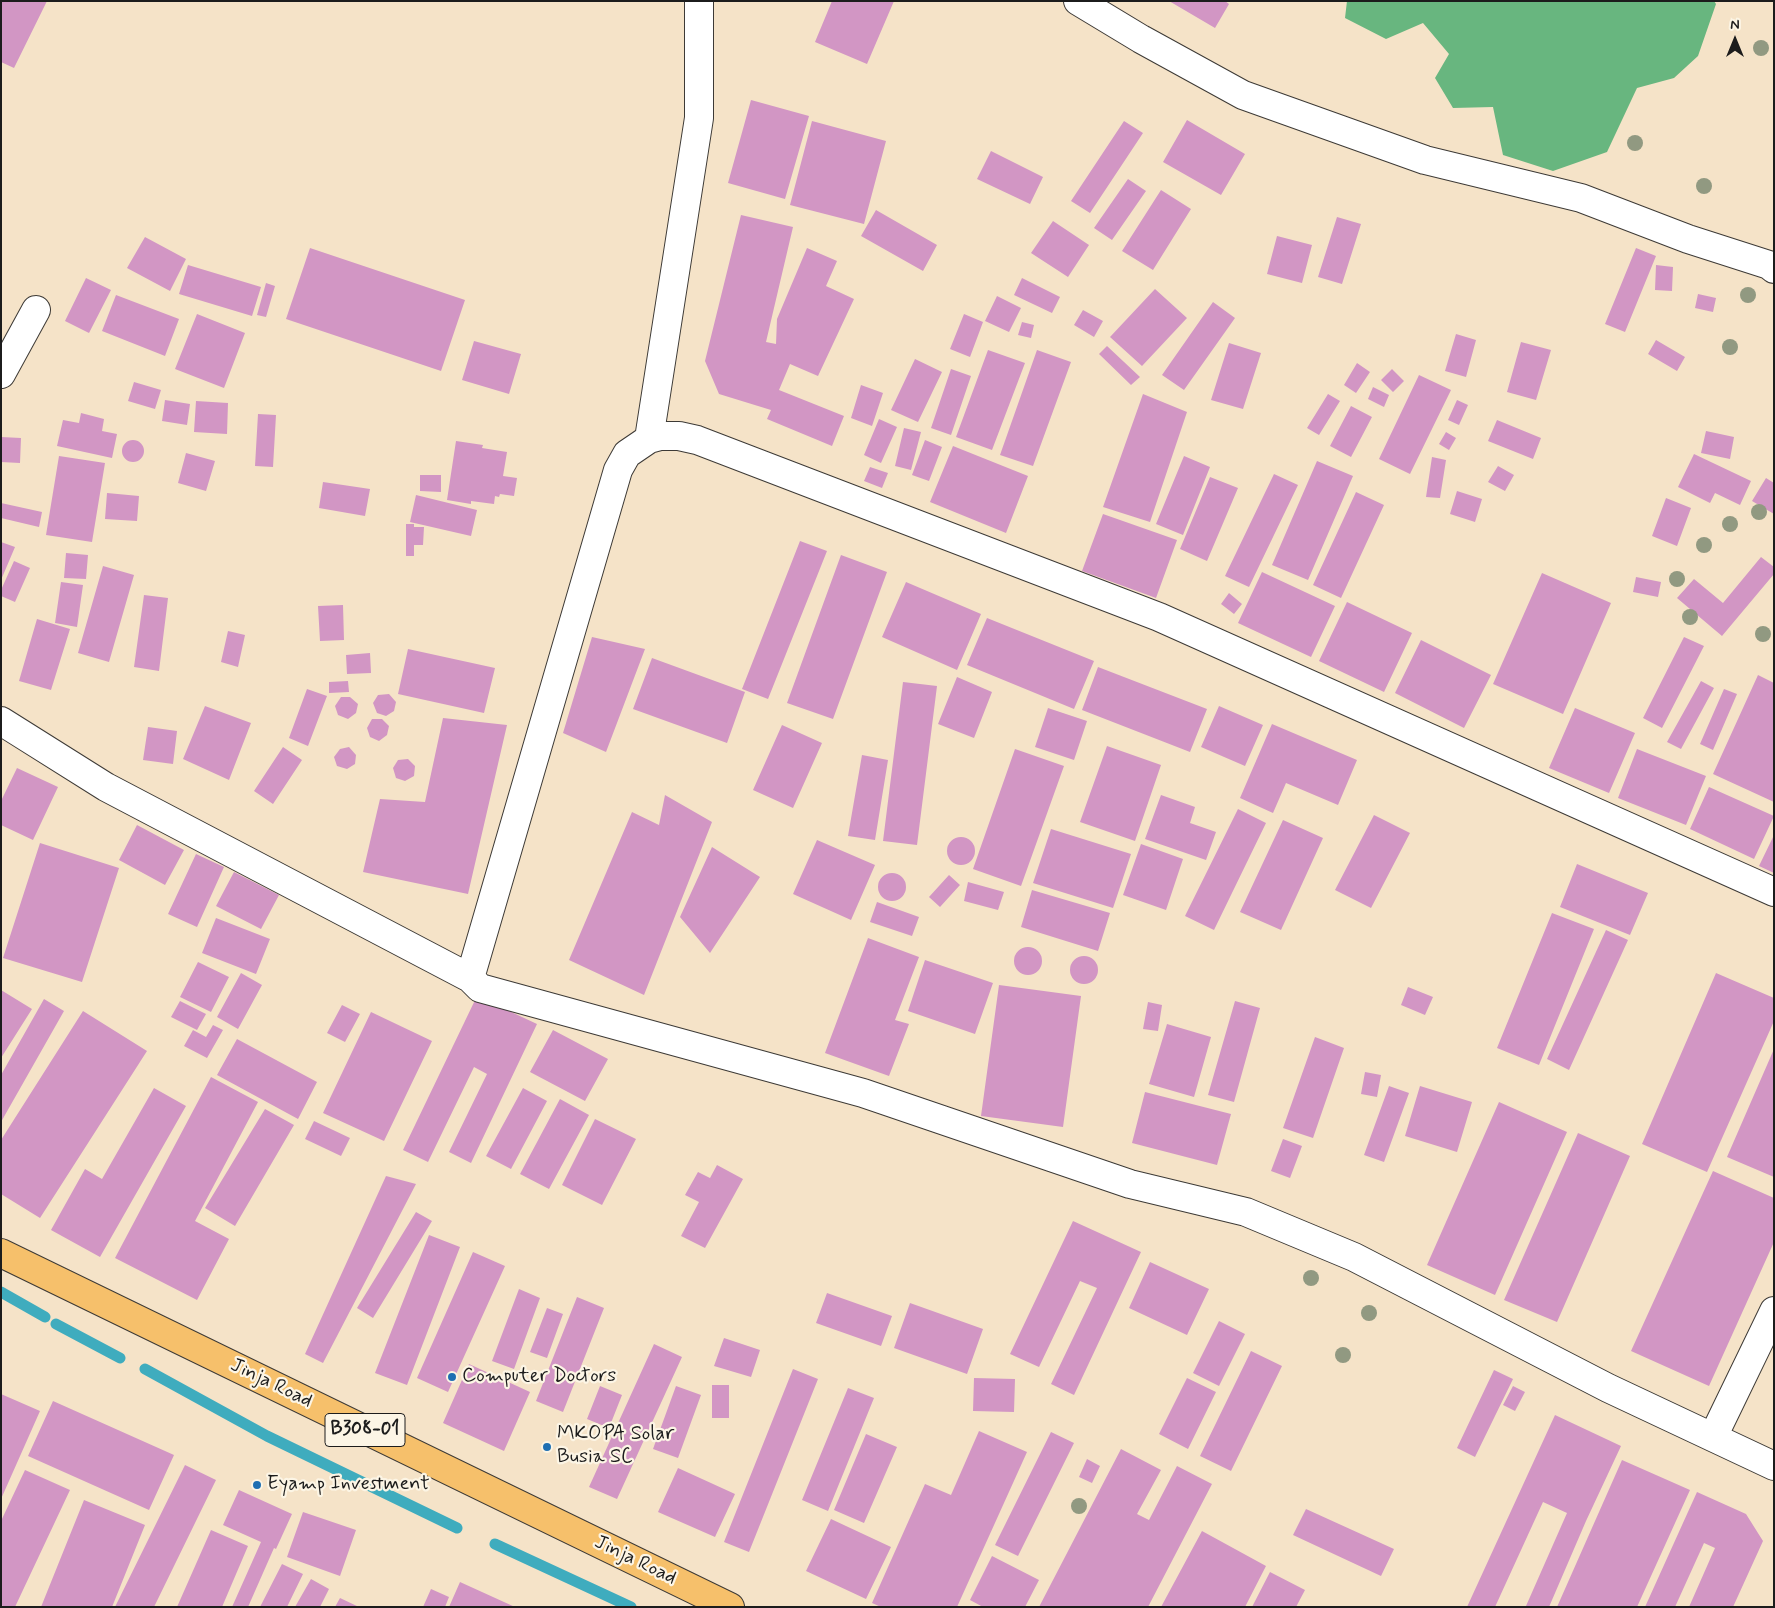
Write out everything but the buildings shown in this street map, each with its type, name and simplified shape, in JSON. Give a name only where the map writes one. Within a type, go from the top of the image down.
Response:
[{"type":"main road","name":"Jinja Road","points":[[1,1253],[730,1607]]},
{"type":"street","points":[[649,439],[699,118],[699,1]]},
{"type":"street","points":[[1078,1],[1141,39],[1242,95],[1425,160],[1581,198],[1688,239],[1769,265],[1774,269]]},
{"type":"street","points":[[1,374],[36,310]]},
{"type":"street","points":[[470,978],[618,470],[627,454],[649,439],[660,436],[680,436],[697,440],[1159,617],[1774,892]]},
{"type":"street","points":[[1,721],[106,787],[470,978],[480,988],[863,1093],[1130,1184],[1246,1212],[1354,1257],[1591,1380],[1774,1466]]},
{"type":"street","points":[[1713,1438],[1774,1311]]},
{"type":"green space","points":[[1347,1],[1714,1],[1716,4],[1698,56],[1674,78],[1637,88],[1607,152],[1553,171],[1503,155],[1493,107],[1453,108],[1435,78],[1449,54],[1423,23],[1386,39],[1345,18]]},
{"type":"waterway","points":[[1,1292],[45,1317]]},
{"type":"waterway","points":[[56,1324],[120,1358]]},
{"type":"waterway","points":[[145,1369],[267,1436],[457,1528]]},
{"type":"waterway","points":[[495,1544],[631,1607]]},
{"type":"place","name":"Computer Doctors","points":[[452,1377]]},
{"type":"place","name":"MKOPA Solar Busia SC","points":[[547,1447]]},
{"type":"place","name":"Eyamp Investment","points":[[257,1485]]}]
